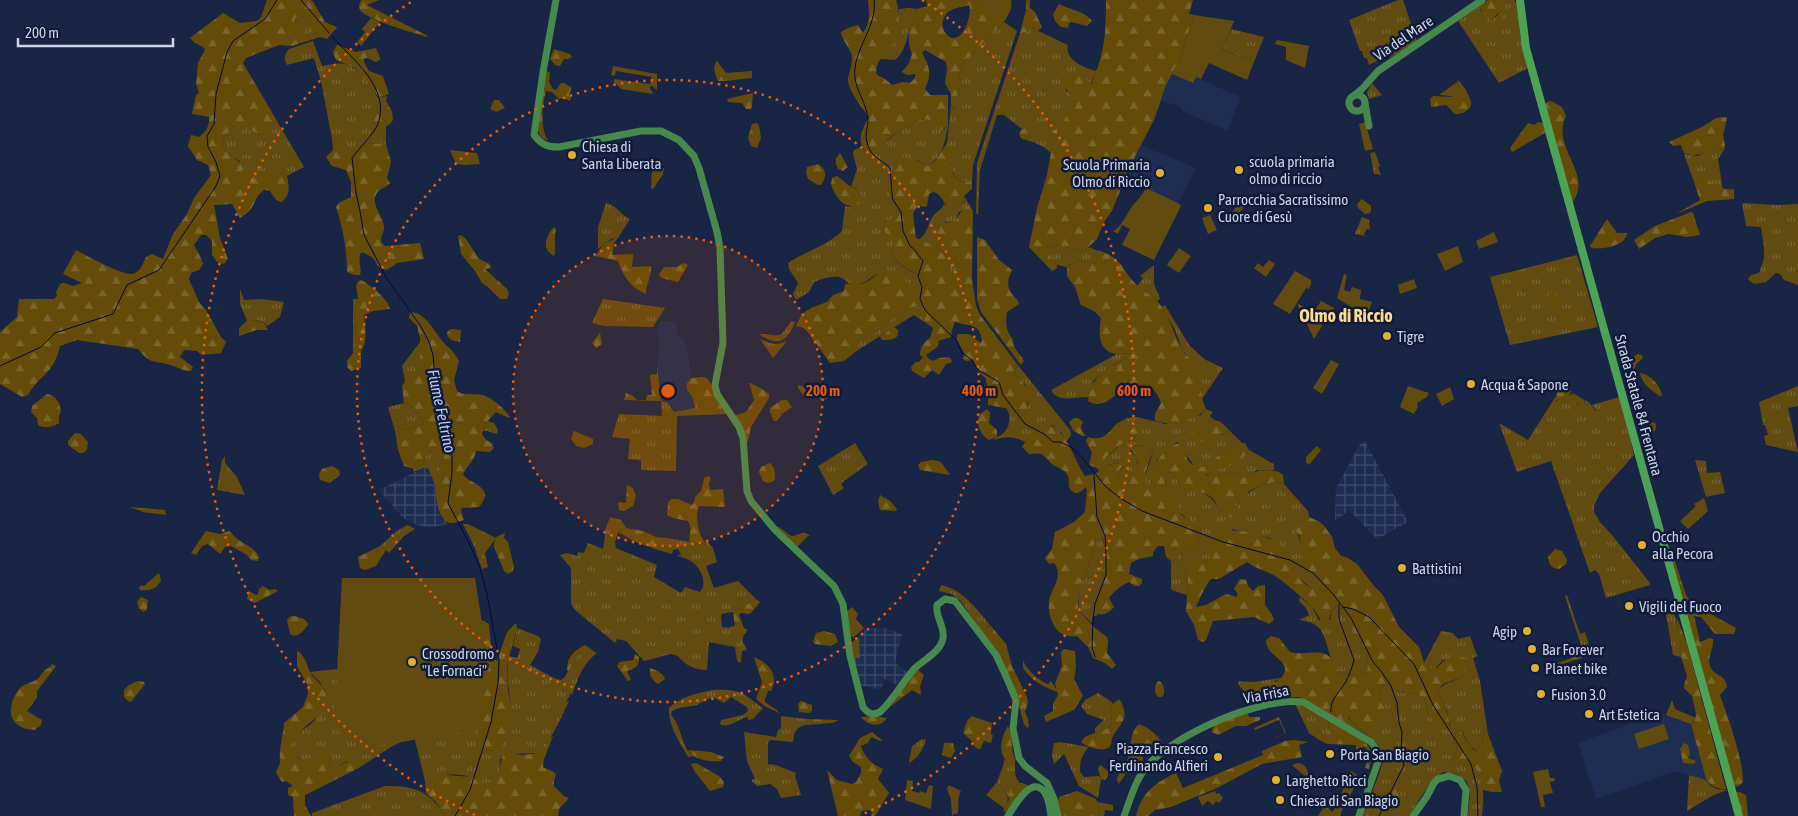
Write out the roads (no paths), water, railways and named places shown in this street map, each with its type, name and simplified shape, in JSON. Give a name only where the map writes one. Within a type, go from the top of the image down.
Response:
[{"type":"main road","name":"Strada Statale 84 Frentana","points":[[1520,0],[1526,48],[1738,814]]},
{"type":"street","points":[[556,0],[534,135],[541,144],[559,148],[641,131],[655,131],[669,134],[688,148],[694,156],[717,232],[721,264],[723,342],[715,385],[717,394],[743,438],[747,491],[751,501],[776,531],[834,586],[843,604],[850,656],[858,695],[863,707],[868,713],[875,715],[880,712],[914,669],[938,649],[943,642],[944,636],[937,614],[937,605],[945,599],[955,601],[996,655],[1016,700],[1017,707],[1013,729],[1019,758],[1025,766],[1047,783],[1054,799],[1058,816]]},
{"type":"street","name":"Via del Mare","points":[[1352,97],[1378,71],[1482,0]]},
{"type":"street","points":[[1366,85],[1364,91],[1369,126]]},
{"type":"street","points":[[1361,96],[1365,103],[1361,110],[1354,110],[1350,104],[1352,97],[1361,96]]},
{"type":"street","name":"Via Frisa","points":[[1124,816],[1137,781],[1148,764],[1170,746],[1213,723],[1234,715],[1257,707],[1296,701],[1303,702],[1371,742],[1376,750],[1378,762],[1359,816]]},
{"type":"street","points":[[1413,816],[1434,783],[1438,779],[1449,776],[1460,780],[1466,790],[1464,816]]},
{"type":"street","points":[[1008,816],[1025,791],[1034,788],[1041,789],[1046,794],[1052,816]]},
{"type":"waterway","points":[[0,366],[41,347],[55,333],[113,314],[127,285],[159,270],[216,186],[220,176],[216,162],[208,147],[207,136],[214,124],[216,94],[227,52],[233,41],[265,19],[277,0]]},
{"type":"waterway","name":"Fiume Feltrino","points":[[301,0],[329,33]]},
{"type":"waterway","points":[[874,0],[873,16],[858,54],[855,77],[868,118],[867,144],[874,156],[890,168],[893,200],[901,212],[903,231],[910,246],[923,261],[918,276],[922,287],[920,299],[925,310],[956,340],[962,353],[972,360],[978,370],[999,382],[1003,395],[1025,424],[1044,434],[1053,442],[1060,442],[1071,447],[1081,456],[1105,486],[1120,498],[1142,511],[1223,542],[1290,560],[1313,573],[1333,594],[1351,618],[1373,662],[1391,686],[1397,703],[1402,732],[1401,750],[1404,765],[1379,816]]},
{"type":"waterway","name":"Fiume Feltrino","points":[[331,35],[367,74],[379,97],[381,110],[378,124],[352,158],[364,235],[387,279],[420,325],[429,342],[433,355],[437,401],[444,416],[452,450],[452,473],[448,503],[480,568],[487,594],[499,660],[498,683],[491,722],[470,790],[455,816]]},
{"type":"waterway","points":[[1094,475],[1097,517],[1105,536],[1106,554],[1106,575],[1095,604],[1093,619],[1092,647],[1095,657]]},
{"type":"waterway","points":[[1331,712],[1333,700],[1343,686],[1354,660],[1339,619],[1339,604]]},
{"type":"waterway","points":[[1343,607],[1353,609],[1369,617],[1414,664],[1433,705],[1471,764],[1477,787],[1478,816]]},
{"type":"place","name":"Chiesa di Santa Liberata","points":[[572,155]]},
{"type":"place","name":"scuola primaria olmo di riccio","points":[[1239,170]]},
{"type":"place","name":"Scuola Primaria Olmo di Riccio","points":[[1160,173]]},
{"type":"place","name":"Parrocchia Sacratissimo Cuore di Gesù","points":[[1208,208]]},
{"type":"place","name":"Tigre","points":[[1387,336]]},
{"type":"place","name":"Acqua & Sapone","points":[[1471,384]]},
{"type":"place","name":"Occhio alla Pecora","points":[[1642,545]]},
{"type":"place","name":"Battistini","points":[[1402,568]]},
{"type":"place","name":"Vigili del Fuoco","points":[[1629,606]]},
{"type":"place","name":"Agip","points":[[1527,631]]},
{"type":"place","name":"Bar Forever","points":[[1532,649]]},
{"type":"place","name":"Crossodromo \"Le Fornaci\"","points":[[412,662]]},
{"type":"place","name":"Planet bike","points":[[1535,668]]},
{"type":"place","name":"Fusion 3.0","points":[[1541,694]]},
{"type":"place","name":"Art Estetica","points":[[1589,714]]},
{"type":"place","name":"Porta San Biagio","points":[[1330,754]]},
{"type":"place","name":"Piazza Francesco Ferdinando Alfieri","points":[[1218,757]]},
{"type":"place","name":"Larghetto Ricci","points":[[1276,780]]},
{"type":"place","name":"Chiesa di San Biagio","points":[[1280,800]]},
{"type":"district","name":"Olmo di Riccio","points":[[1346,315]]}]
